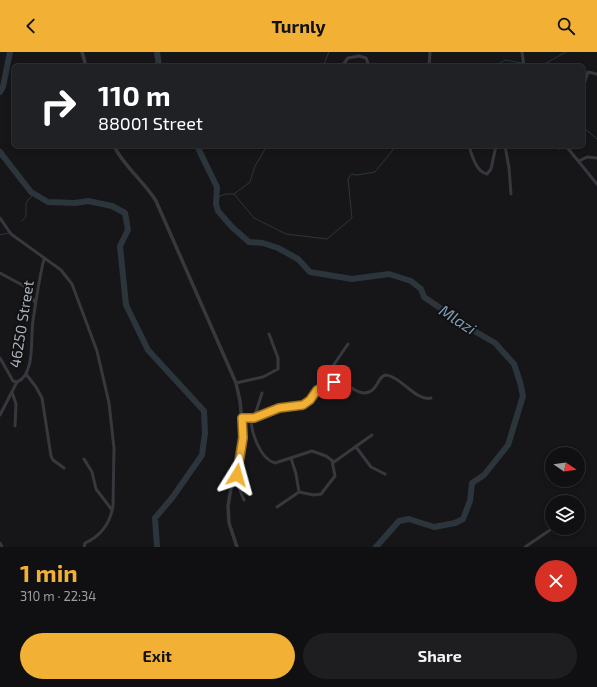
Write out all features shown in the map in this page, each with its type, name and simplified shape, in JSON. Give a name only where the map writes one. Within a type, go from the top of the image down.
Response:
[{"type":"street","points":[[82,52],[85,64]]},
{"type":"street","points":[[428,64],[430,52]]},
{"type":"street","points":[[522,52],[524,64]]},
{"type":"street","points":[[344,64],[348,58],[359,56],[366,58],[368,64]]},
{"type":"street","points":[[585,81],[588,72],[597,74]]},
{"type":"street","points":[[115,148],[121,158],[149,190],[156,201],[236,383],[242,420],[243,438],[237,475],[238,488],[244,500]]},
{"type":"street","points":[[470,148],[477,167],[481,172],[487,174],[491,169],[496,148]]},
{"type":"street","points":[[505,148],[511,194]]},
{"type":"street","points":[[568,148],[597,184]]},
{"type":"street","points":[[579,161],[587,157],[597,158]]},
{"type":"street","points":[[0,218],[11,234],[61,270],[72,284],[97,351],[109,403],[114,437],[115,464],[112,510],[107,524],[100,534],[85,543],[83,547]]},
{"type":"street","name":"46250 Street","points":[[0,358],[11,378],[17,382],[26,374],[32,350],[33,321],[44,259]]},
{"type":"street","points":[[0,273],[24,286],[36,304]]},
{"type":"street","points":[[236,383],[263,377],[278,369],[278,358],[269,334]]},
{"type":"street","points":[[320,388],[320,385],[348,344]]},
{"type":"street","points":[[26,374],[42,398],[51,456],[53,460],[64,468]]},
{"type":"street","points":[[242,420],[279,408],[307,403],[313,394],[329,383],[340,382],[353,389],[366,393],[377,387],[382,376],[388,375],[401,381],[415,393],[426,399],[431,398]]},
{"type":"street","points":[[0,415],[17,382]]},
{"type":"street","points":[[12,392],[16,404],[15,426]]},
{"type":"street","points":[[262,394],[251,418],[254,436],[267,458],[275,463],[312,450],[326,456],[332,461],[335,476],[321,494],[314,495],[299,492],[277,508]]},
{"type":"street","points":[[237,547],[229,523],[228,506],[242,420]]},
{"type":"street","points":[[332,461],[340,459],[372,435]]},
{"type":"street","points":[[356,448],[371,467],[385,474]]},
{"type":"street","points":[[291,458],[296,474],[299,492]]},
{"type":"street","points":[[84,459],[92,472],[96,489],[112,510]]},
{"type":"street","points":[[525,547],[545,533]]},
{"type":"waterway","points":[[0,92],[3,87],[10,52]]},
{"type":"waterway","name":"Mlazi","points":[[157,52],[159,64]]},
{"type":"waterway","points":[[324,64],[329,52]]},
{"type":"waterway","points":[[545,64],[566,52]]},
{"type":"waterway","points":[[498,64],[505,60],[522,63]]},
{"type":"waterway","points":[[585,129],[597,139]]},
{"type":"waterway","name":"Mlazi","points":[[198,148],[217,187],[216,204],[218,211],[232,227],[249,242],[263,243],[278,248],[298,259],[310,272],[352,279],[389,274],[411,281],[421,289],[424,297],[471,329],[495,343],[514,364],[523,396],[508,445],[484,475],[472,483],[470,501],[463,519],[455,523],[434,527],[409,519],[399,521],[376,547]]},
{"type":"waterway","points":[[217,197],[226,194],[234,194],[250,182],[255,166],[266,148]]},
{"type":"waterway","points":[[234,194],[254,218],[286,234],[327,239],[352,218],[348,179],[351,174],[357,175],[375,172],[394,148]]},
{"type":"waterway","points":[[0,152],[31,192],[48,202],[75,203],[88,201],[112,206],[125,213],[128,230],[120,246],[126,305],[148,350],[204,411],[205,433],[202,455],[172,498],[155,518],[157,547]]},
{"type":"waterway","points":[[22,221],[26,216],[26,203],[33,194]]},
{"type":"waterway","points":[[0,235],[9,233]]},
{"type":"route","points":[[237,475],[243,438],[242,418],[254,418],[279,408],[303,405],[310,400],[317,390],[324,385],[334,382]]}]
